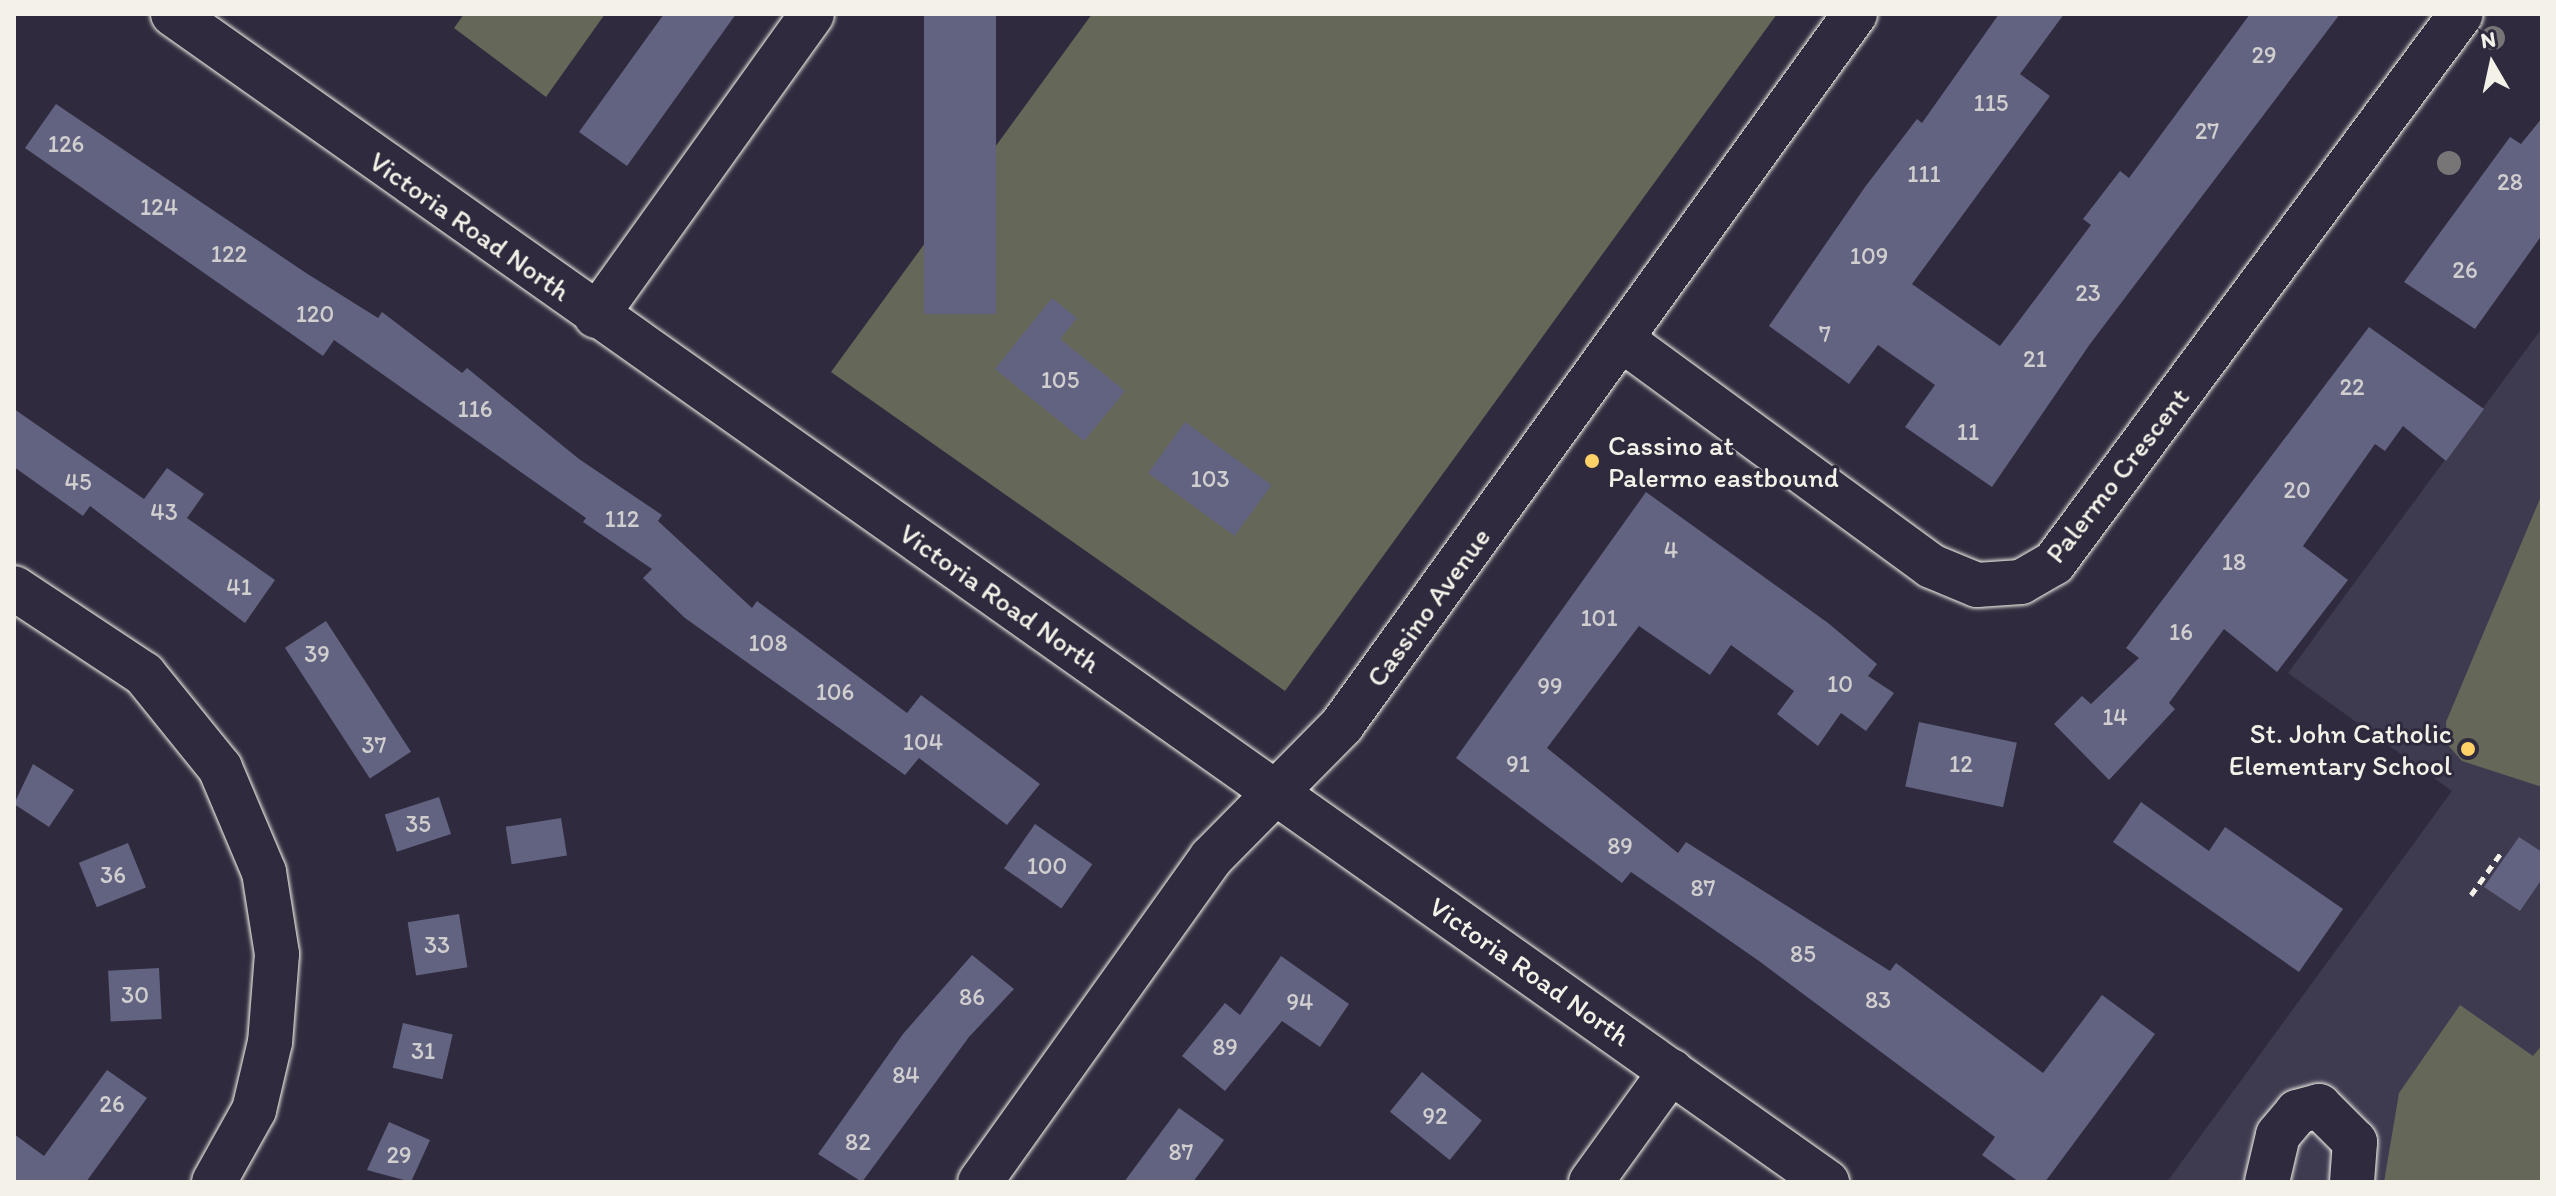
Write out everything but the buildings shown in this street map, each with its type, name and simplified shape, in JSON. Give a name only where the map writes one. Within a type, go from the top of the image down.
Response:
[{"type":"street","name":"Victoria Road North","points":[[173,14],[596,316],[1279,793],[1827,1182]]},
{"type":"street","points":[[596,316],[812,14]]},
{"type":"street","name":"Cassino Avenue","points":[[980,1182],[1211,858],[1279,793],[1342,725],[1855,14]]},
{"type":"street","name":"Palermo Crescent","points":[[1621,339],[1931,566],[1977,585],[2021,582],[2054,563],[2461,14]]},
{"type":"street","points":[[14,588],[144,674],[220,768],[264,872],[277,954],[270,1042],[254,1110],[214,1182]]},
{"type":"street","points":[[1591,1182],[1671,1071]]},
{"type":"street","points":[[2267,1182],[2278,1135],[2297,1112],[2319,1106],[2355,1142],[2352,1182]]},
{"type":"path","points":[[2471,895],[2501,853]]},
{"type":"shaded area","name":"St. John Catholic Elementary School","points":[[2542,328],[2542,1182],[2167,1182],[2452,791],[2288,673]]},
{"type":"green space","points":[[464,14],[605,14],[546,97],[454,28]]},
{"type":"green space","points":[[1092,14],[1777,14],[1285,691],[831,372]]},
{"type":"green space","points":[[2542,494],[2542,787],[2462,761],[2447,744],[2446,722]]},
{"type":"green space","points":[[2460,1005],[2533,1056],[2542,1045],[2542,1182],[2384,1182],[2399,1093]]},
{"type":"place","name":"Cassino at Palermo eastbound","points":[[1592,461]]},
{"type":"place","name":"St. John Catholic Elementary School","points":[[2468,749]]}]
